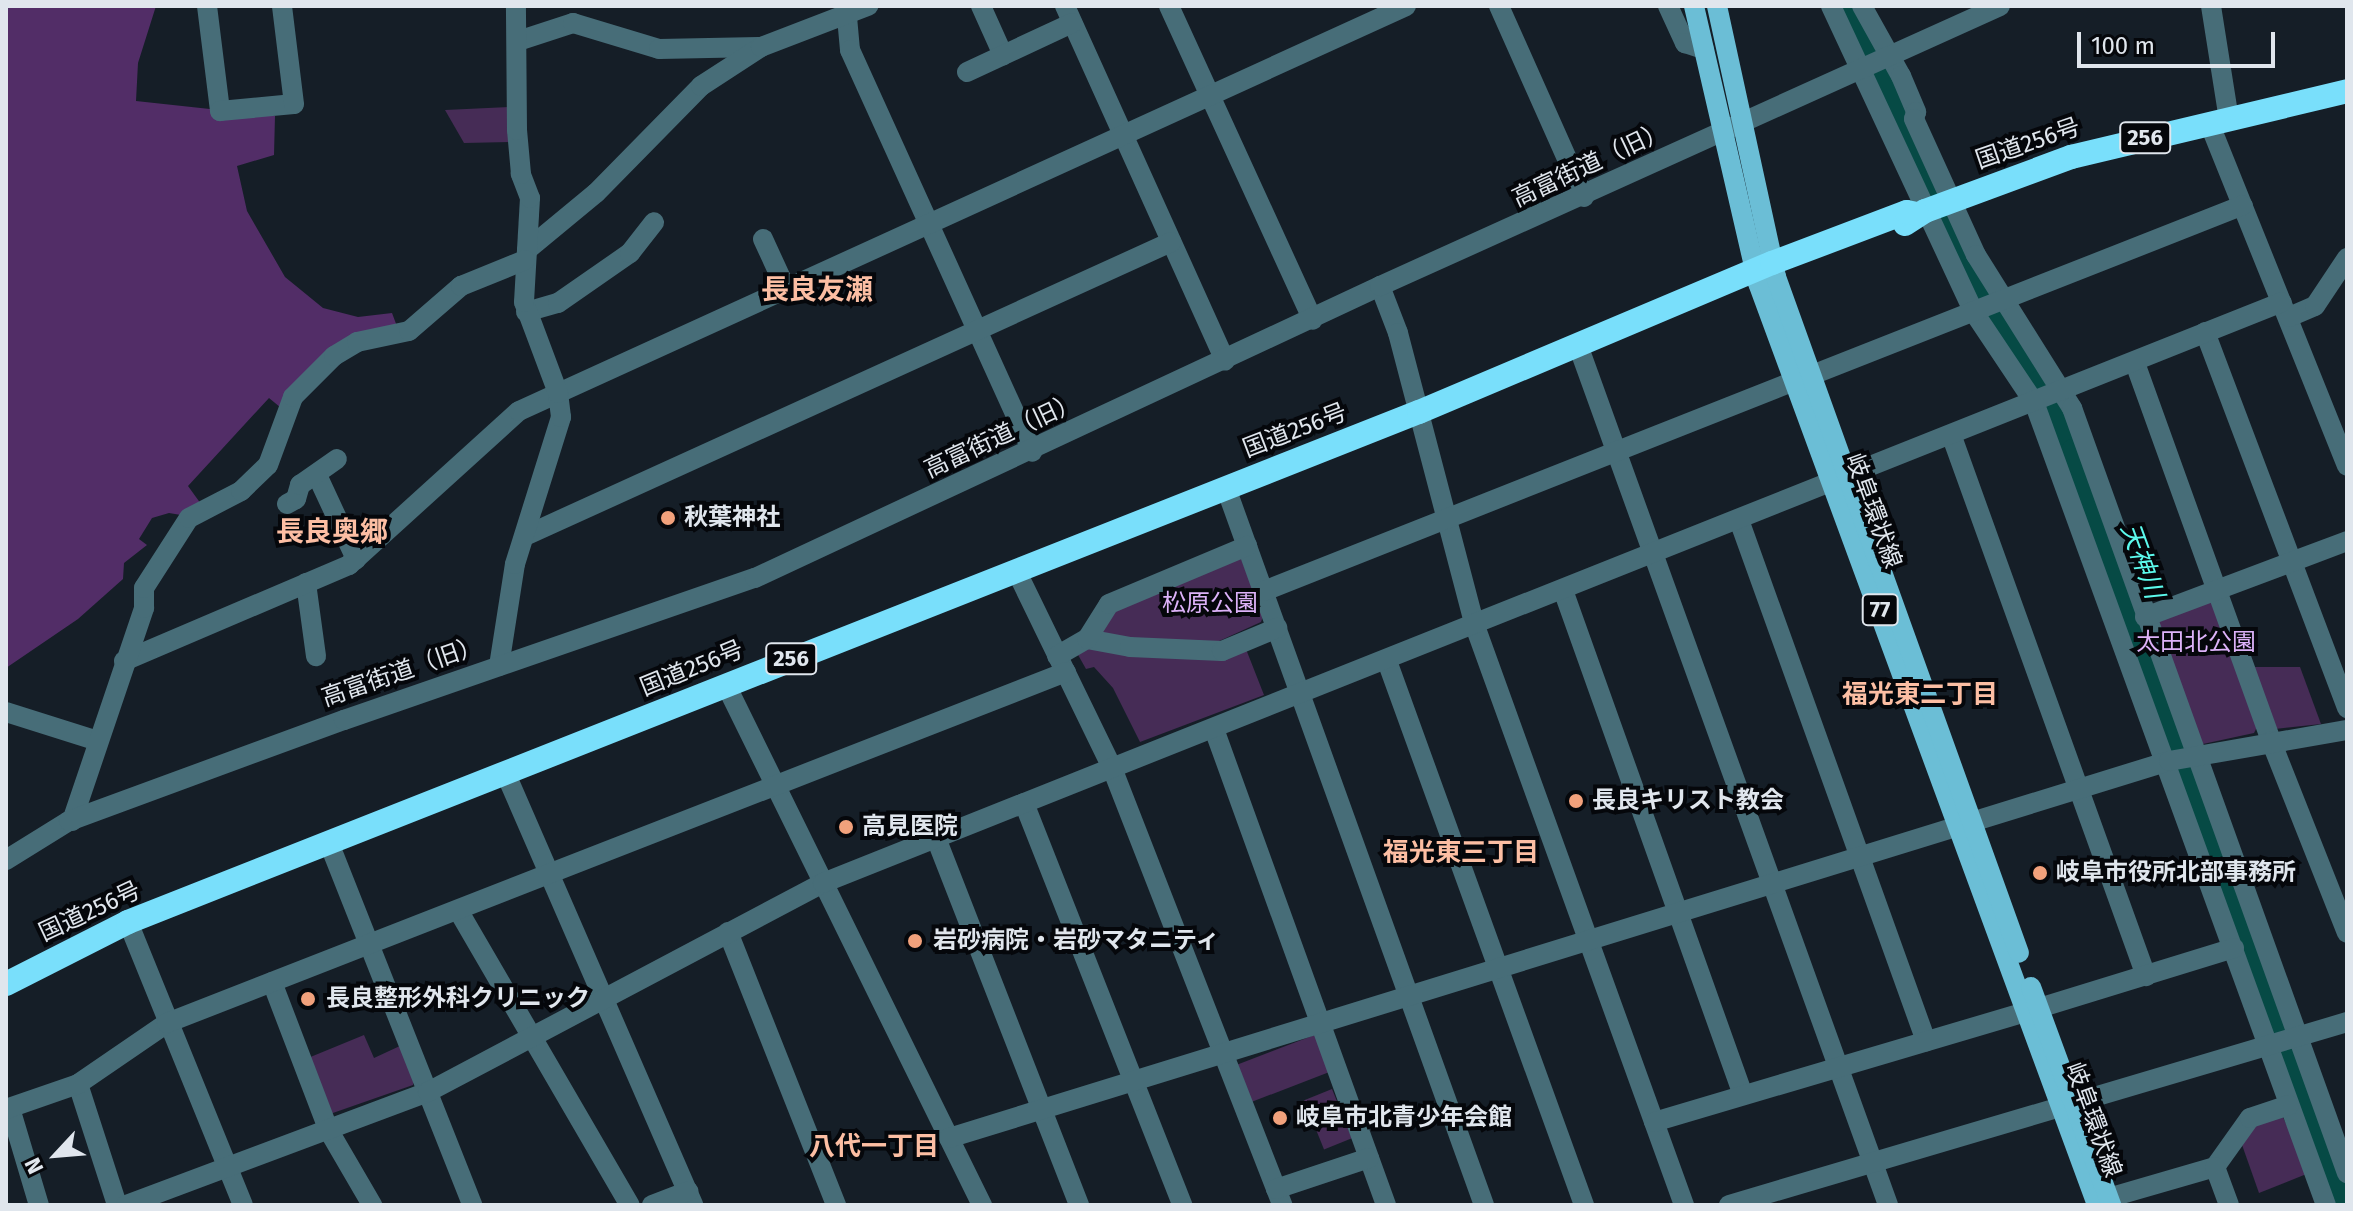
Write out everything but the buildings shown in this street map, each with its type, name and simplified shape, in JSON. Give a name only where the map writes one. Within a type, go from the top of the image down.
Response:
[{"type":"highway","name":"国道256号","points":[[6,984],[128,922],[1419,412],[1765,273],[1907,212],[1934,207],[2110,146],[2347,91]]},
{"type":"main road","name":"岐阜環状線","points":[[1694,6],[1704,49],[1731,127],[1765,273],[1843,481],[2100,1203]]},
{"type":"main road","name":"岐阜環状線","points":[[1717,6],[1731,127]]},
{"type":"street","points":[[207,6],[220,111],[294,104],[282,6]]},
{"type":"street","points":[[499,666],[525,536],[561,417],[558,393],[526,312],[530,198],[521,174],[517,130],[516,6]]},
{"type":"street","points":[[72,821],[95,740],[144,608],[144,588],[189,518],[241,491],[268,465],[293,397],[306,381],[357,342],[409,331],[461,286],[526,255],[596,193],[690,95],[761,47],[847,11],[868,6]]},
{"type":"street","points":[[981,6],[1003,55]]},
{"type":"street","points":[[1169,6],[1313,320]]},
{"type":"street","points":[[124,661],[356,559],[519,411],[1406,6]]},
{"type":"street","points":[[1499,6],[1584,197]]},
{"type":"street","points":[[1668,6],[1685,43],[1704,49]]},
{"type":"street","points":[[1831,6],[1858,70],[1934,207],[2000,298],[2060,390],[2347,1173]]},
{"type":"street","points":[[1862,6],[1885,57],[1901,76],[1932,160],[1934,207],[1973,310],[2036,401],[2326,1205]]},
{"type":"street","name":"高富街道（旧）","points":[[6,860],[72,821],[499,666],[755,578],[1032,452],[1380,286],[1584,197],[2000,6]]},
{"type":"street","points":[[2211,6],[2219,122],[2243,205],[2286,310],[2339,422],[2347,465]]},
{"type":"street","points":[[847,11],[850,50],[926,225],[1032,452]]},
{"type":"street","points":[[967,72],[1003,55],[1068,14],[1225,361]]},
{"type":"street","points":[[518,41],[573,23],[659,49],[761,47]]},
{"type":"street","points":[[1264,591],[2000,298],[2243,205]]},
{"type":"street","points":[[526,312],[558,303],[630,253],[654,222]]},
{"type":"street","points":[[763,239],[786,289]]},
{"type":"street","points":[[525,536],[1171,242]]},
{"type":"street","points":[[139,1203],[428,1092],[823,883],[1651,554],[1843,481],[2205,332],[2286,310],[2315,306],[2347,258]]},
{"type":"street","points":[[1380,286],[1419,412],[1475,626],[1684,1205]]},
{"type":"street","points":[[2205,332],[2347,708]]},
{"type":"street","points":[[1580,347],[1651,554],[1888,1205]]},
{"type":"street","points":[[2135,363],[2271,741],[2347,933]]},
{"type":"street","points":[[1952,437],[2146,976]]},
{"type":"street","points":[[287,504],[337,459]]},
{"type":"street","points":[[317,475],[356,559]]},
{"type":"street","points":[[1226,488],[1484,1205]]},
{"type":"street","points":[[1739,520],[1926,1041]]},
{"type":"street","points":[[2145,617],[2347,541]]},
{"type":"street","points":[[39,1205],[8,1108],[78,1084],[167,1023],[775,784],[1062,664],[1087,639],[1109,604],[1247,546]]},
{"type":"street","points":[[1016,570],[1112,768],[1279,1197],[1369,1158]]},
{"type":"street","points":[[306,583],[316,656]]},
{"type":"street","points":[[1563,590],[1743,1095]]},
{"type":"street","points":[[1087,639],[1130,647],[1222,651],[1277,628]]},
{"type":"street","points":[[1387,661],[1584,1205]]},
{"type":"street","points":[[726,685],[982,1205]]},
{"type":"street","points":[[6,712],[95,740]]},
{"type":"street","points":[[1214,729],[1386,1205]]},
{"type":"street","points":[[949,1138],[2167,763],[2271,741],[2347,730]]},
{"type":"street","points":[[505,772],[690,1198],[652,1205]]},
{"type":"street","points":[[1024,803],[1182,1205]]},
{"type":"street","points":[[936,838],[1079,1205]]},
{"type":"street","points":[[329,843],[472,1205]]},
{"type":"street","points":[[458,910],[630,1205]]},
{"type":"street","points":[[128,922],[224,1168],[243,1205]]},
{"type":"street","points":[[728,932],[836,1205]]},
{"type":"street","points":[[1654,1122],[2234,948]]},
{"type":"street","points":[[272,982],[329,1131],[372,1205]]},
{"type":"street","points":[[1729,1205],[2347,1022]]},
{"type":"street","points":[[78,1084],[117,1205]]},
{"type":"street","points":[[2100,1203],[2215,1167],[2250,1118],[2289,1105]]},
{"type":"street","points":[[2215,1167],[2229,1205]]},
{"type":"green space","points":[[509,107],[515,142],[464,143],[445,110]]},
{"type":"green space","name":"松原公園","points":[[1241,558],[1263,616],[1261,622],[1217,642],[1099,637],[1115,600]]},
{"type":"green space","name":"太田北公園","points":[[2206,599],[2215,603],[2258,725],[2254,733],[2203,744],[2195,737],[2154,619]]},
{"type":"green space","points":[[1089,644],[1244,644],[1264,695],[1140,742],[1113,688],[1094,667],[1086,669],[1077,653]]},
{"type":"green space","points":[[2254,667],[2300,667],[2321,724],[2275,729]]},
{"type":"green space","points":[[1317,1034],[1331,1071],[1252,1102],[1238,1064]]},
{"type":"green space","points":[[364,1035],[374,1058],[402,1045],[415,1074],[413,1085],[330,1114],[308,1058]]},
{"type":"green space","points":[[1332,1089],[1352,1138],[1324,1149],[1304,1100]]},
{"type":"green space","points":[[2281,1113],[2309,1173],[2259,1193],[2241,1142],[2253,1123]]},
{"type":"shaded area","points":[[6,6],[156,6],[138,63],[136,101],[275,116],[274,155],[237,166],[247,211],[285,277],[323,308],[358,317],[392,313],[398,329],[371,336],[286,412],[269,398],[188,486],[201,504],[187,516],[169,513],[152,518],[139,539],[147,545],[124,563],[123,579],[78,619],[6,668]]},
{"type":"waterway","name":"天神川","points":[[1849,6],[1928,183],[1989,301],[2040,382],[2073,451],[2346,1205]]},
{"type":"place","name":"秋葉神社","points":[[668,518]]},
{"type":"place","name":"長良キリスト教会","points":[[1576,801]]},
{"type":"place","name":"高見医院","points":[[846,827]]},
{"type":"place","name":"岐阜市役所北部事務所","points":[[2040,873]]},
{"type":"place","name":"岩砂病院・岩砂マタニティ","points":[[915,941]]},
{"type":"place","name":"長良整形外科クリニック","points":[[308,999]]},
{"type":"place","name":"岐阜市北青少年会館","points":[[1280,1118]]},
{"type":"district","name":"長良友瀬","points":[[817,290]]},
{"type":"district","name":"長良奥郷","points":[[332,532]]},
{"type":"district","name":"福光東二丁目","points":[[1920,695]]},
{"type":"district","name":"福光東三丁目","points":[[1461,853]]},
{"type":"district","name":"八代一丁目","points":[[874,1147]]}]
